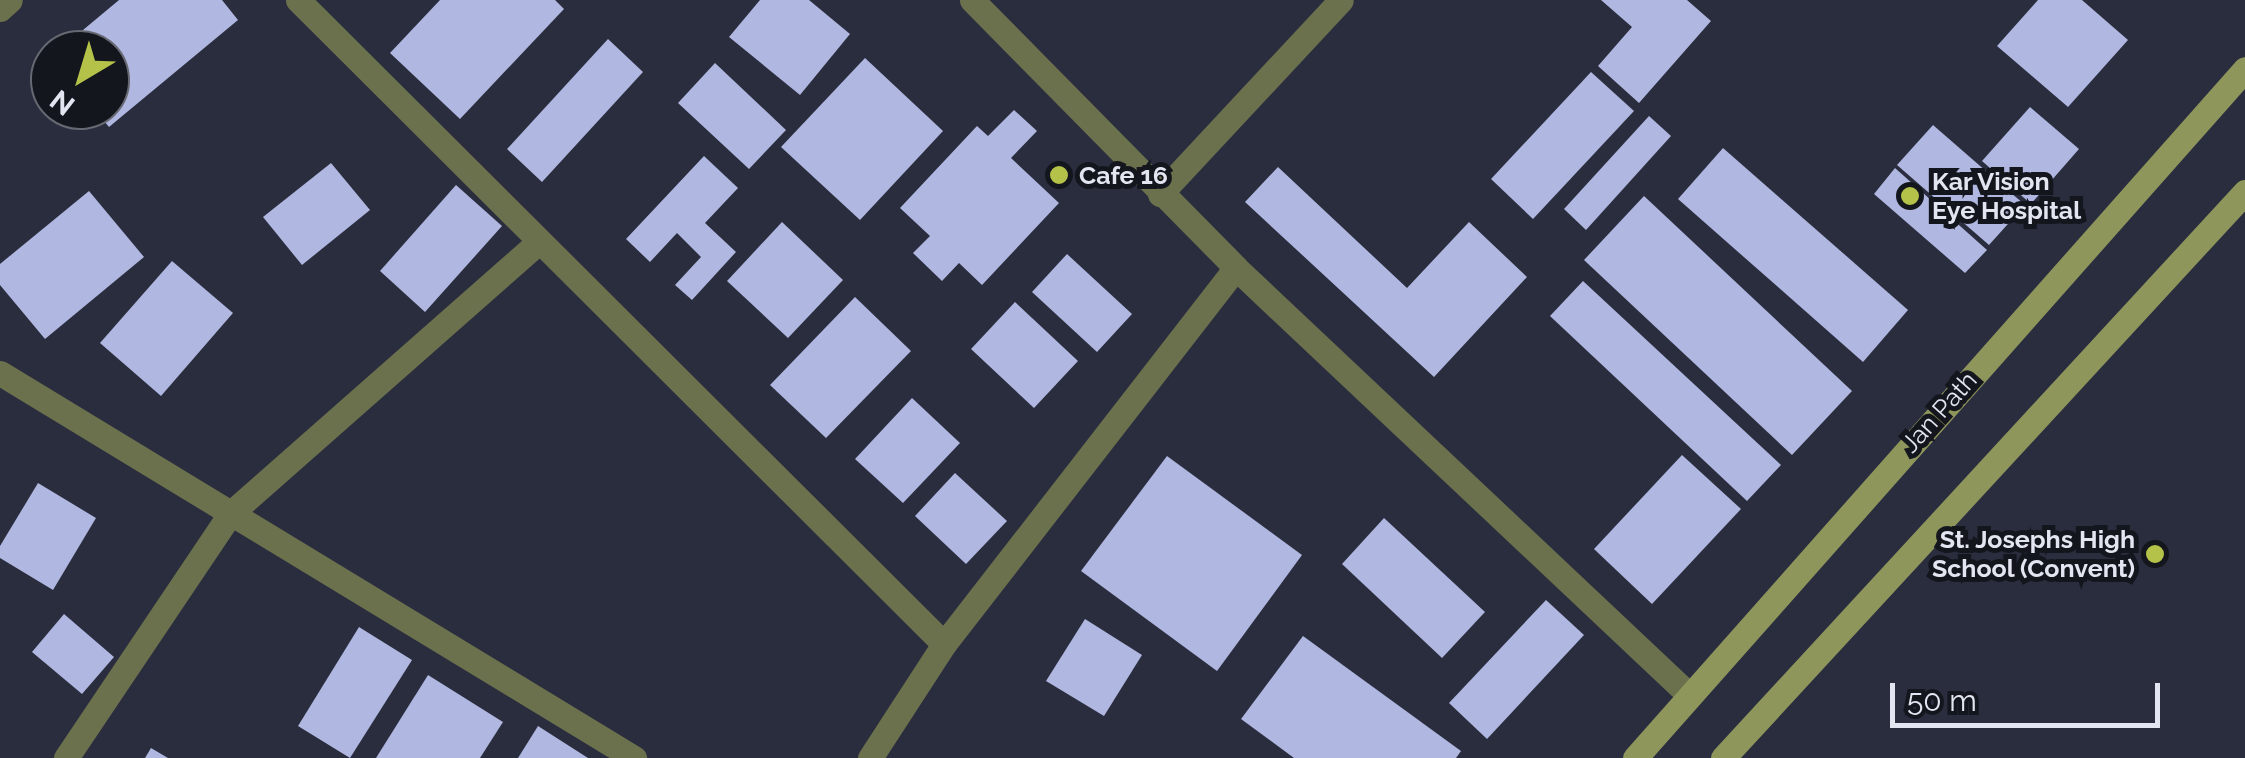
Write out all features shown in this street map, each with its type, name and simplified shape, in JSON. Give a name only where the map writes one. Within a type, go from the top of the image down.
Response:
[{"type":"main road","name":"Jan Path","points":[[1635,758],[2245,69]]},
{"type":"main road","points":[[1723,758],[2245,192]]},
{"type":"street","points":[[0,9],[10,0]]},
{"type":"street","points":[[298,0],[944,644]]},
{"type":"street","points":[[972,0],[1236,268],[1688,694]]},
{"type":"street","points":[[1160,194],[1342,0]]},
{"type":"street","points":[[66,758],[230,514],[539,242]]},
{"type":"street","points":[[870,758],[944,644],[1236,268]]},
{"type":"street","points":[[0,373],[634,758]]},
{"type":"building","points":[[119,0],[222,0],[238,20],[130,110],[130,30],[83,30]]},
{"type":"building","points":[[440,0],[555,0],[564,9],[460,119],[390,53]]},
{"type":"building","points":[[760,0],[809,0],[850,34],[800,95],[729,37]]},
{"type":"building","points":[[1601,0],[1687,0],[1711,21],[1639,103],[1598,66],[1632,27]]},
{"type":"building","points":[[2038,0],[2082,0],[2128,40],[2068,107],[1997,46]]},
{"type":"building","points":[[608,39],[643,72],[542,182],[507,149]]},
{"type":"building","points":[[865,58],[943,131],[860,220],[781,147]]},
{"type":"building","points":[[715,63],[786,130],[749,169],[678,103]]},
{"type":"building","points":[[1591,72],[1634,111],[1533,219],[1491,179]]},
{"type":"building","points":[[2030,107],[2079,149],[2031,204],[1982,161]]},
{"type":"building","points":[[1014,110],[1037,131],[1011,158],[1059,203],[982,285],[959,263],[942,281],[913,253],[930,236],[900,208],[977,126],[988,136]]},
{"type":"building","points":[[1649,116],[1671,136],[1586,230],[1564,209]]},
{"type":"building","points":[[1933,125],[2025,205],[1989,245],[1897,165]]},
{"type":"building","points":[[1723,148],[1908,310],[1863,362],[1678,199]]},
{"type":"building","points":[[704,156],[738,188],[705,223],[736,252],[692,300],[675,285],[701,257],[677,233],[650,262],[626,239]]},
{"type":"building","points":[[331,163],[370,210],[302,265],[263,217]]},
{"type":"building","points":[[1278,167],[1407,288],[1469,222],[1527,277],[1434,377],[1245,202]]},
{"type":"building","points":[[1895,168],[1987,250],[1965,273],[1874,194]]},
{"type":"building","points":[[456,185],[502,226],[425,312],[380,271]]},
{"type":"building","points":[[89,191],[144,257],[45,339],[0,285],[0,264]]},
{"type":"building","points":[[1644,196],[1852,391],[1792,455],[1584,260]]},
{"type":"building","points":[[782,222],[843,280],[788,338],[727,281]]},
{"type":"building","points":[[1067,254],[1132,314],[1097,352],[1032,292]]},
{"type":"building","points":[[172,261],[233,313],[161,396],[100,343]]},
{"type":"building","points":[[1583,281],[1781,465],[1747,501],[1550,316]]},
{"type":"building","points":[[855,297],[911,351],[826,438],[770,385]]},
{"type":"building","points":[[1015,302],[1078,361],[1034,408],[971,349]]},
{"type":"building","points":[[912,398],[960,443],[903,503],[855,459]]},
{"type":"building","points":[[1682,455],[1741,509],[1652,604],[1594,549]]},
{"type":"building","points":[[1167,456],[1302,555],[1217,671],[1081,571]]},
{"type":"building","points":[[955,473],[1007,521],[966,564],[915,516]]},
{"type":"building","points":[[38,483],[96,518],[53,590],[0,558],[0,546]]},
{"type":"building","points":[[1384,518],[1485,612],[1442,658],[1342,564]]},
{"type":"building","points":[[1546,600],[1584,635],[1487,739],[1449,703]]},
{"type":"building","points":[[64,614],[114,657],[82,694],[32,652]]},
{"type":"building","points":[[1085,619],[1142,655],[1104,716],[1046,681]]},
{"type":"building","points":[[359,627],[412,660],[350,758],[298,726]]},
{"type":"building","points":[[1303,636],[1461,751],[1456,758],[1294,758],[1241,719]]},
{"type":"building","points":[[428,675],[503,722],[480,758],[376,758]]},
{"type":"building","points":[[538,726],[588,758],[518,758]]},
{"type":"building","points":[[151,748],[168,758],[145,758]]},
{"type":"place","name":"Cafe 16","points":[[1059,175]]},
{"type":"place","name":"Kar Vision Eye Hospital","points":[[1910,196]]},
{"type":"place","name":"St. Josephs High School (Convent)","points":[[2155,554]]}]
